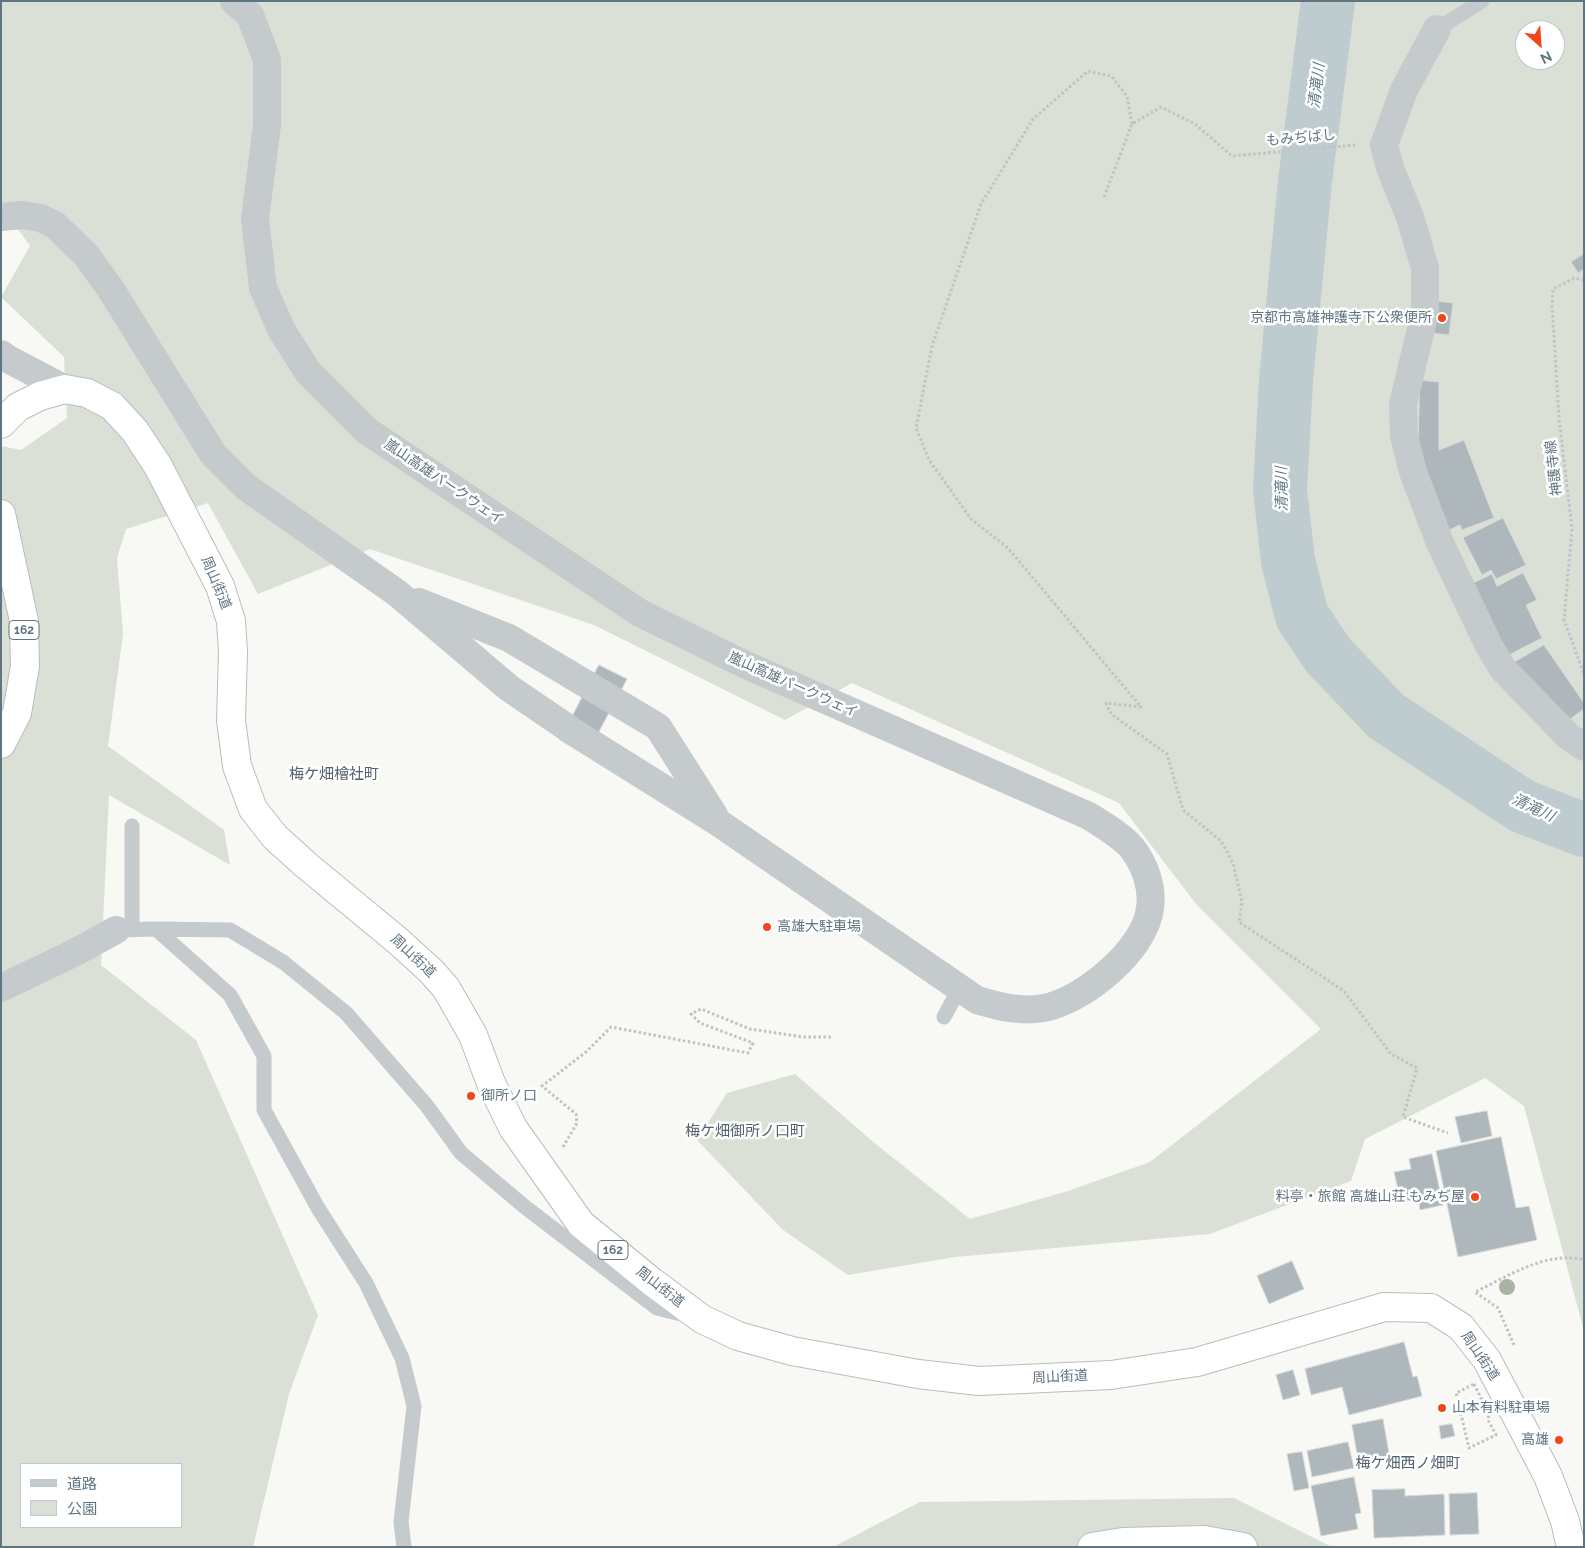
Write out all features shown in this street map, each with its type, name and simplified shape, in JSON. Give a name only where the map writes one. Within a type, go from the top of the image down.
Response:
[{"type":"highway","name":"周山街道","points":[[1,423],[18,406],[40,396],[65,389],[87,392],[112,406],[135,430],[158,466],[220,586],[231,621],[233,652],[231,720],[237,766],[253,809],[300,860],[398,941],[431,971],[446,988],[473,1035],[492,1083],[513,1128],[581,1224],[651,1281],[702,1319],[738,1336],[792,1352],[918,1374],[979,1381],[1111,1375],[1197,1362],[1384,1308],[1430,1308],[1461,1327],[1487,1360],[1548,1476],[1566,1520],[1571,1547]]},
{"type":"highway","name":"162","points":[[1,514],[24,621],[25,666],[17,713],[1,744]]},
{"type":"highway","points":[[1092,1547],[1123,1542],[1204,1540],[1243,1547]]},
{"type":"street","name":"嵐山高雄パークウェイ","points":[[1,217],[22,215],[41,218],[55,225],[86,255],[110,288],[213,454],[246,487],[397,593],[509,688],[575,733],[719,823],[977,1000],[1000,1008],[1022,1010],[1046,1008],[1075,997],[1099,980],[1134,945],[1150,910],[1151,893],[1148,878],[1141,862],[1131,847],[1110,830],[1089,816],[746,665],[640,613],[368,430],[308,372],[282,331],[263,288],[255,219],[267,125],[267,60],[250,16],[234,1]]},
{"type":"street","points":[[1438,29],[1404,90],[1384,145],[1390,168],[1410,217],[1425,268],[1425,312],[1403,404],[1404,436],[1413,472],[1440,543],[1489,646],[1503,668],[1568,736],[1584,747]]},
{"type":"street","points":[[1,354],[65,389]]},
{"type":"street","name":"嵐山高雄パークウェイ","points":[[397,593],[509,638],[658,727],[719,823]]},
{"type":"street","points":[[1,988],[124,930]]},
{"type":"lane","points":[[1438,29],[1482,1]]},
{"type":"lane","points":[[132,826],[124,930],[230,930],[283,962],[346,1013],[427,1106],[461,1153],[525,1207],[657,1308],[702,1319]]},
{"type":"lane","points":[[156,929],[230,995],[264,1056],[264,1110],[318,1208],[366,1283],[402,1358],[414,1406],[401,1522],[404,1547]]},
{"type":"lane","points":[[944,1017],[959,989]]},
{"type":"path","points":[[1104,197],[1132,124],[1128,96],[1111,76],[1088,71],[1033,119],[981,204],[932,346],[916,428],[929,460],[971,519],[1008,548],[1141,707],[1106,703],[1110,714],[1167,754],[1183,810],[1222,841],[1233,863],[1242,902],[1239,922],[1344,991],[1391,1054],[1417,1068],[1403,1117],[1448,1133]]},
{"type":"path","name":"もみぢばし","points":[[1132,124],[1162,107],[1195,124],[1232,156],[1363,144]]},
{"type":"path","name":"神護寺線","points":[[1584,280],[1574,278],[1553,289],[1552,305],[1559,418],[1572,529],[1564,620],[1584,674]]},
{"type":"path","points":[[560,1152],[577,1124],[576,1114],[542,1086],[586,1052],[611,1027],[748,1053],[752,1043],[700,1023],[691,1014],[701,1009],[750,1029],[803,1037],[832,1038]]},
{"type":"path","points":[[1514,1347],[1498,1308],[1475,1292],[1540,1262],[1572,1257],[1584,1260]]},
{"type":"path","points":[[1467,1387],[1456,1393],[1469,1448],[1496,1435]]},
{"type":"green space","points":[[1,1],[1584,1],[1584,1331],[1524,1106],[1485,1078],[1365,1139],[1351,1181],[1210,1234],[955,1257],[848,1275],[783,1230],[697,1140],[727,1093],[795,1074],[872,1141],[970,1219],[1068,1191],[1150,1162],[1321,1029],[1196,904],[1119,803],[852,683],[785,720],[594,625],[370,549],[258,594],[208,503],[126,529],[117,558],[123,634],[108,746],[224,830],[230,865],[109,795],[101,965],[196,1040],[318,1315],[289,1394],[253,1547],[1,1547],[1,446],[21,450],[67,418],[64,357],[1,297],[30,246],[1,205]]},
{"type":"green space","points":[[1234,1498],[1332,1547],[833,1547],[920,1502]]},
{"type":"building","points":[[1584,254],[1584,269],[1578,273],[1571,262]]},
{"type":"building","name":"京都市高雄神護寺下公衆便所","points":[[1435,301],[1453,303],[1449,335],[1431,333]]},
{"type":"building","points":[[1420,380],[1439,382],[1439,450],[1464,440],[1494,518],[1462,530],[1460,525],[1447,531],[1418,458]]},
{"type":"building","points":[[1503,518],[1526,565],[1496,579],[1491,570],[1482,575],[1463,538]]},
{"type":"building","points":[[1523,573],[1537,600],[1526,605],[1542,638],[1507,656],[1471,584],[1492,574],[1497,586]]},
{"type":"building","points":[[1544,645],[1584,703],[1584,709],[1566,722],[1513,663]]},
{"type":"building","points":[[599,665],[627,679],[587,754],[560,740]]},
{"type":"building","points":[[1487,1111],[1492,1136],[1461,1143],[1455,1117]]},
{"type":"building","points":[[1501,1137],[1516,1208],[1529,1206],[1537,1240],[1458,1257],[1436,1151]]},
{"type":"building","points":[[1432,1154],[1443,1205],[1420,1210],[1418,1199],[1401,1202],[1394,1172],[1411,1169],[1409,1159]]},
{"type":"building","points":[[1292,1261],[1304,1289],[1269,1304],[1257,1276]]},
{"type":"building","points":[[1404,1342],[1413,1377],[1417,1376],[1422,1396],[1349,1415],[1342,1387],[1311,1395],[1305,1369]]},
{"type":"building","points":[[1293,1370],[1300,1395],[1283,1400],[1276,1375]]},
{"type":"building","points":[[1383,1419],[1390,1459],[1359,1465],[1352,1425]]},
{"type":"building","points":[[1452,1424],[1455,1436],[1441,1439],[1439,1426]]},
{"type":"building","points":[[1348,1442],[1354,1468],[1312,1477],[1307,1451]]},
{"type":"building","points":[[1302,1452],[1309,1488],[1294,1491],[1287,1454]]},
{"type":"building","points":[[1354,1477],[1361,1513],[1355,1514],[1358,1529],[1321,1536],[1311,1486]]},
{"type":"building","points":[[1405,1489],[1405,1496],[1444,1494],[1445,1535],[1374,1538],[1372,1490]]},
{"type":"building","points":[[1477,1493],[1479,1534],[1450,1535],[1449,1494]]},
{"type":"waterway","name":"清滝川","points":[[1328,1],[1305,181],[1286,380],[1280,490],[1288,561],[1302,616],[1328,655],[1386,716],[1522,806],[1584,830]]},
{"type":"place","name":"京都市高雄神護寺下公衆便所","points":[[1442,318]]},
{"type":"place","name":"高雄大駐車場","points":[[767,927]]},
{"type":"place","name":"御所ノ口","points":[[471,1096]]},
{"type":"place","name":"料亭・旅館 高雄山荘 もみぢ屋","points":[[1475,1197]]},
{"type":"place","name":"山本有料駐車場","points":[[1442,1408]]},
{"type":"place","name":"高雄","points":[[1559,1440]]},
{"type":"district","name":"梅ケ畑檜社町","points":[[334,774]]},
{"type":"district","name":"梅ケ畑御所ノ口町","points":[[745,1131]]},
{"type":"district","name":"梅ケ畑西ノ畑町","points":[[1408,1463]]}]
